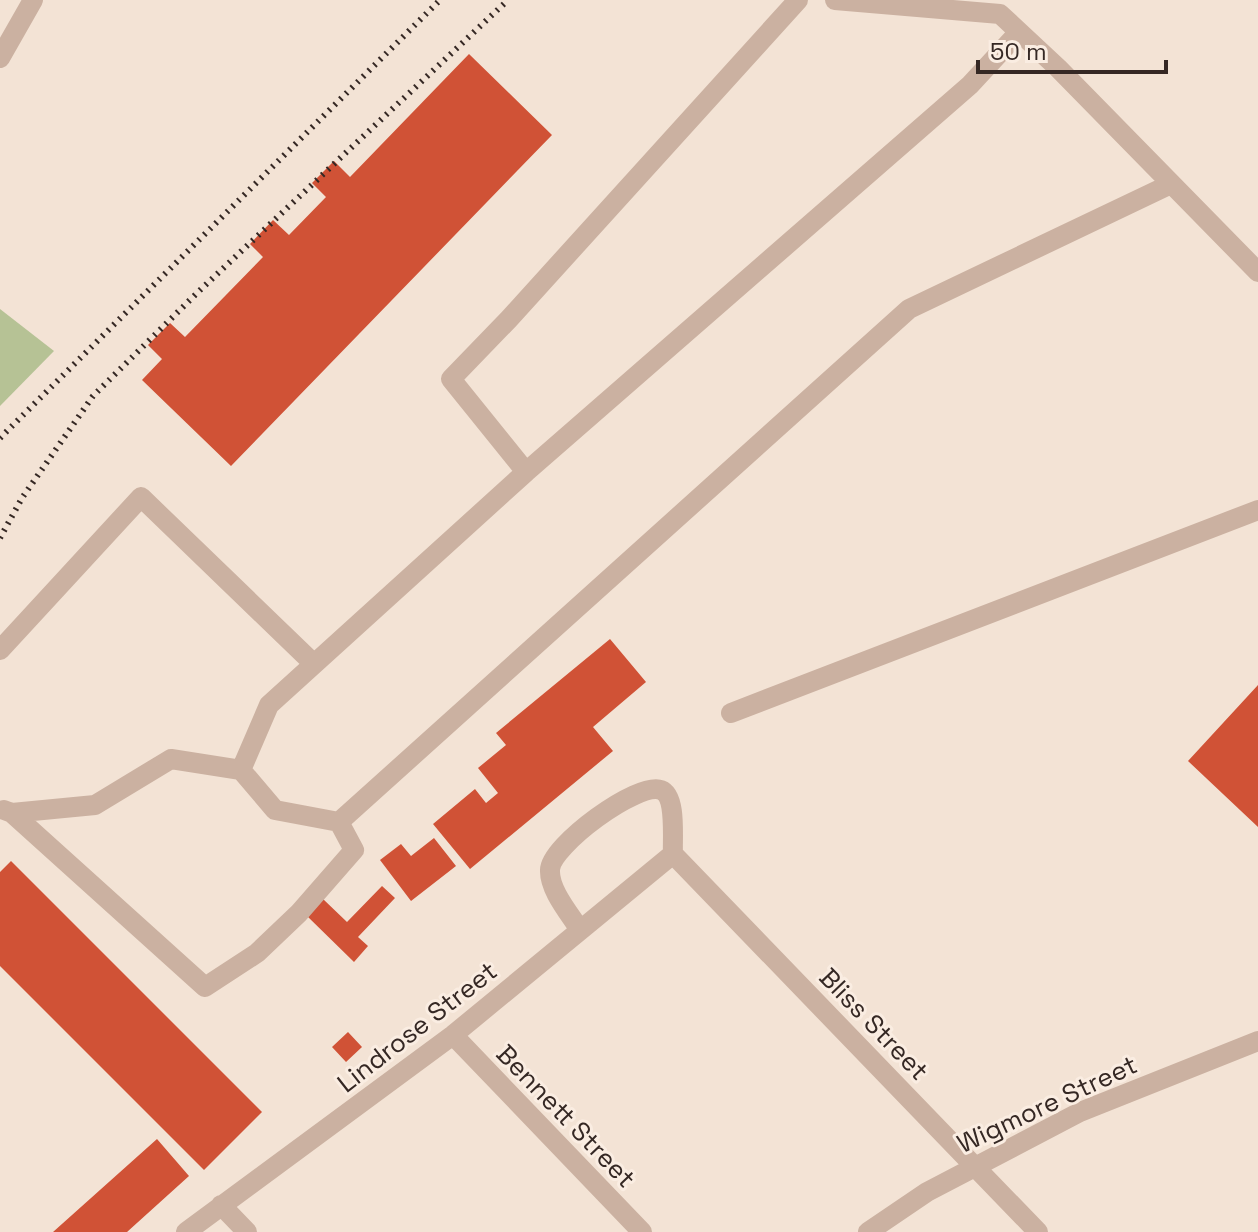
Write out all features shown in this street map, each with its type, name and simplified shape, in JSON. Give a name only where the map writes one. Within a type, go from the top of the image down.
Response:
[{"type":"street","points":[[0,58],[33,0]]},
{"type":"street","points":[[526,472],[451,379],[798,0]]},
{"type":"street","points":[[835,0],[1000,14],[1058,68],[1258,272]]},
{"type":"street","points":[[241,770],[269,705],[526,472],[970,85],[1019,32]]},
{"type":"street","points":[[339,822],[909,309],[1171,184]]},
{"type":"street","points":[[0,650],[141,497],[314,664]]},
{"type":"street","points":[[731,713],[1258,510]]},
{"type":"street","points":[[6,811],[95,805],[171,759],[241,770],[275,810],[339,822]]},
{"type":"street","points":[[580,930],[551,880],[551,861],[556,852],[601,814],[624,799],[656,789],[666,792],[672,808],[673,854]]},
{"type":"street","points":[[6,811],[205,987],[257,953],[299,913],[354,850],[339,822]]},
{"type":"street","name":"Lindrose Street","points":[[186,1232],[453,1035],[673,854]]},
{"type":"street","name":"Bliss Street","points":[[673,854],[1038,1232]]},
{"type":"street","name":"Bennett Street","points":[[453,1035],[642,1232]]},
{"type":"street","name":"Wigmore Street","points":[[868,1232],[927,1192],[1080,1112],[1258,1041]]},
{"type":"street","points":[[221,1205],[247,1232]]},
{"type":"green space","points":[[0,309],[54,351],[0,406]]},
{"type":"building","points":[[469,54],[552,135],[231,466],[142,380],[162,359],[148,345],[170,323],[185,337],[263,257],[250,244],[273,220],[289,235],[326,197],[312,183],[334,161],[350,177]]},
{"type":"building","points":[[610,639],[646,682],[593,727],[613,751],[470,869],[433,824],[475,789],[486,803],[498,793],[478,768],[506,745],[496,733]]},
{"type":"building","points":[[1258,685],[1258,827],[1188,761]]},
{"type":"building","points":[[434,838],[456,866],[411,901],[380,860],[401,844],[411,856]]},
{"type":"building","points":[[11,861],[262,1112],[204,1170],[0,966],[0,872]]},
{"type":"building","points":[[382,886],[395,898],[358,937],[368,946],[354,962],[307,916],[323,899],[347,922]]},
{"type":"building","points":[[348,1032],[362,1047],[346,1062],[332,1047]]},
{"type":"building","points":[[157,1139],[189,1176],[127,1232],[53,1232]]},
{"type":"railway","points":[[0,438],[440,0]]},
{"type":"railway","points":[[0,538],[22,498],[93,396],[198,292],[508,0]]}]
